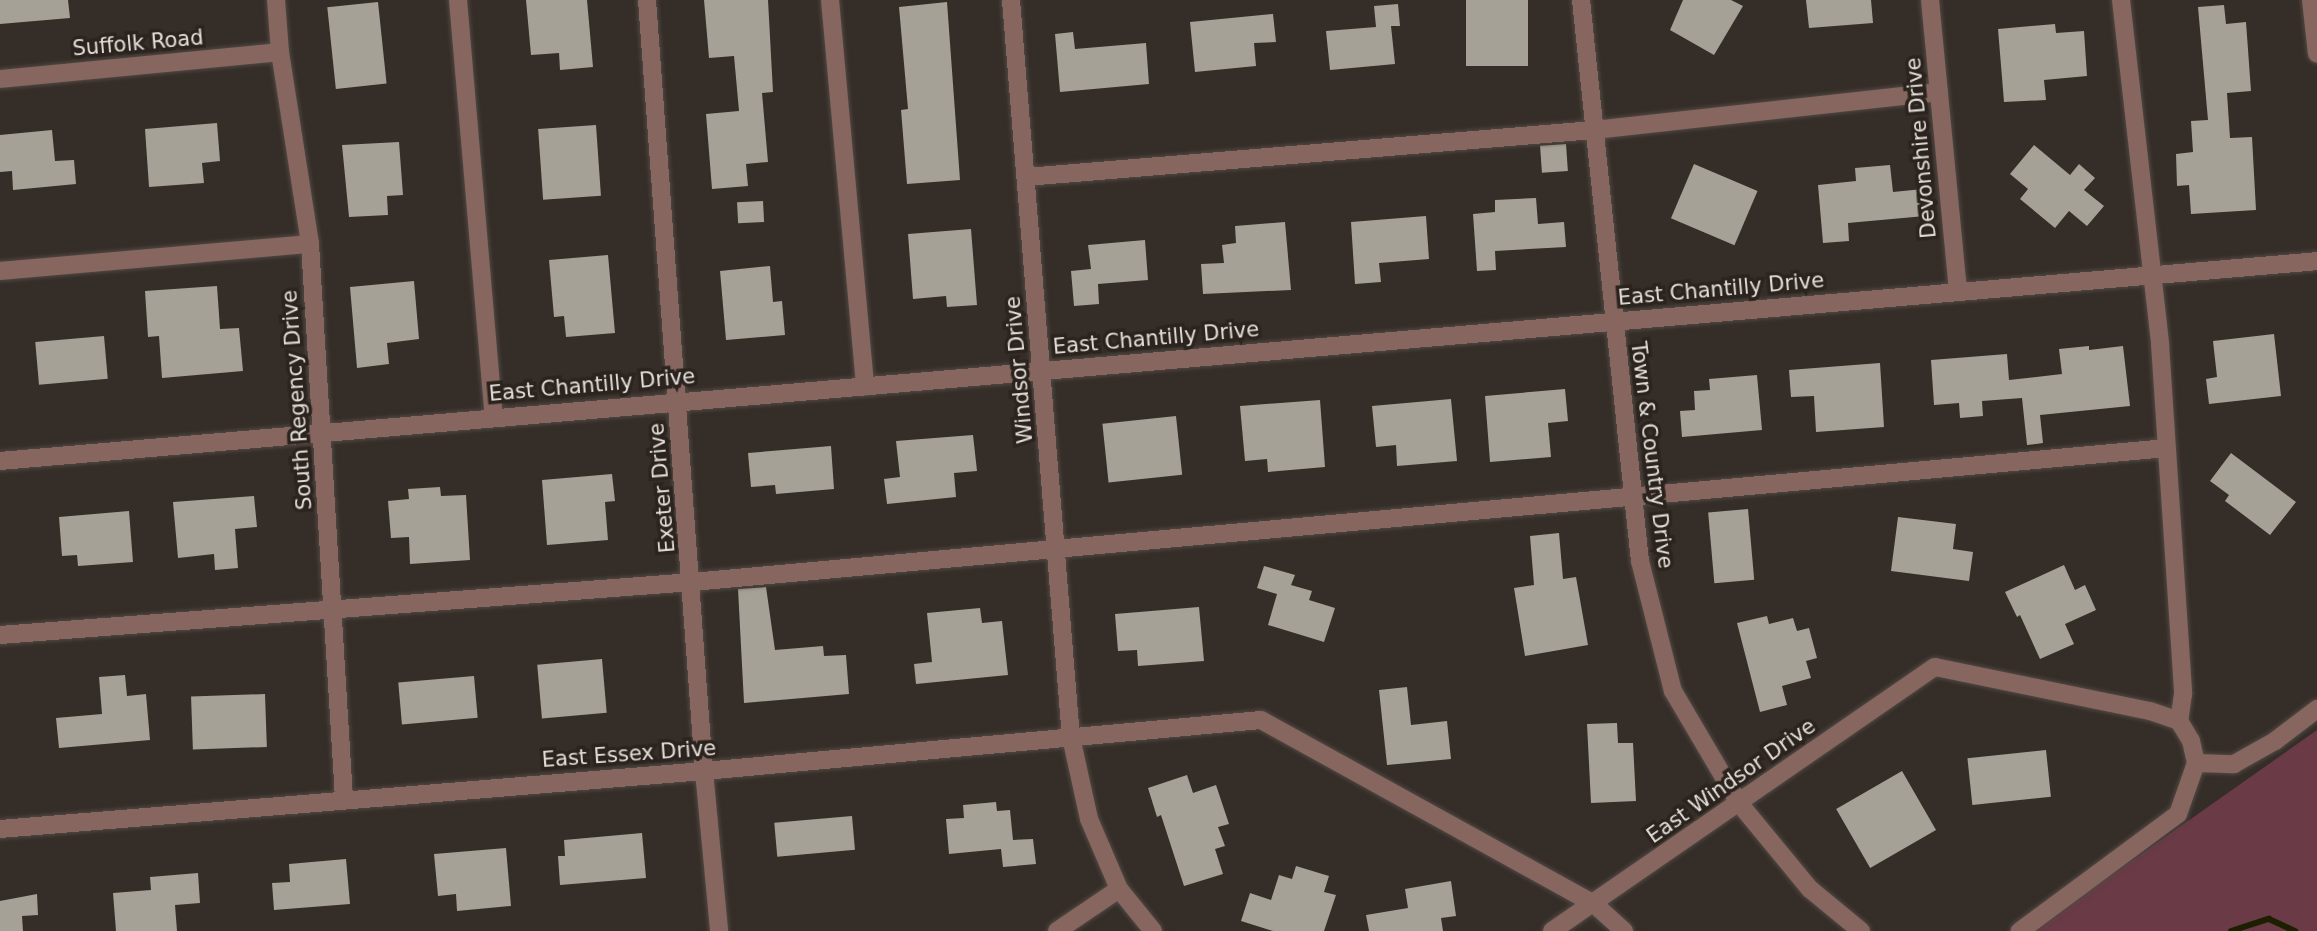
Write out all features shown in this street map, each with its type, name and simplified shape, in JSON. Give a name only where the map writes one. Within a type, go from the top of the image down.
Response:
[{"type":"street","name":"South Regency Drive","points":[[276,0],[280,52],[310,244],[344,799]]},
{"type":"street","points":[[458,0],[494,416]]},
{"type":"street","name":"Exeter Drive","points":[[647,0],[704,771],[719,931]]},
{"type":"street","points":[[830,0],[865,386]]},
{"type":"street","name":"Windsor Drive","points":[[1011,0],[1070,737]]},
{"type":"street","name":"Town & Country Drive","points":[[1581,0],[1640,561],[1673,691],[1739,803],[1810,890],[1861,931]]},
{"type":"street","name":"Devonshire Drive","points":[[1930,0],[1958,291]]},
{"type":"street","points":[[2020,931],[2178,814],[2196,763],[2191,741],[2179,721],[2183,694],[2153,275],[2121,0]]},
{"type":"street","points":[[2311,0],[2317,54]]},
{"type":"street","name":"Suffolk Road","points":[[0,79],[280,52]]},
{"type":"street","points":[[1026,177],[1594,130],[1939,92]]},
{"type":"street","points":[[0,271],[310,244]]},
{"type":"street","name":"East Chantilly Drive","points":[[0,461],[494,416],[2317,261]]},
{"type":"street","points":[[0,635],[692,582],[1056,547],[1633,499],[2166,448]]},
{"type":"street","name":"East Windsor Drive","points":[[1552,931],[1935,667],[2150,710],[2179,721]]},
{"type":"street","points":[[2196,763],[2234,764],[2276,741],[2317,709]]},
{"type":"street","name":"East Essex Drive","points":[[0,829],[704,771],[1262,720],[1593,903]]},
{"type":"street","points":[[1070,737],[1089,819],[1119,889],[1153,931]]},
{"type":"street","points":[[1057,931],[1119,889]]},
{"type":"street","points":[[1593,903],[1624,931]]},
{"type":"shaded area","points":[[2317,730],[2317,931],[2032,931]]},
{"type":"building","points":[[0,0],[68,0],[70,18],[0,24]]},
{"type":"building","points":[[526,0],[587,0],[593,67],[560,70],[559,53],[531,55]]},
{"type":"building","points":[[704,0],[768,0],[773,92],[762,93],[768,162],[746,164],[748,186],[712,189],[706,114],[739,111],[734,56],[709,58]]},
{"type":"building","points":[[1466,0],[1528,0],[1528,66],[1466,66]]},
{"type":"building","points":[[1683,0],[1731,0],[1743,6],[1714,55],[1670,30]]},
{"type":"building","points":[[1806,0],[1871,0],[1873,23],[1809,28]]},
{"type":"building","points":[[378,2],[387,84],[336,89],[327,7]]},
{"type":"building","points":[[947,2],[960,180],[907,184],[901,110],[908,109],[899,7]]},
{"type":"building","points":[[1398,4],[1400,26],[1391,26],[1395,64],[1330,70],[1326,31],[1376,27],[1374,6]]},
{"type":"building","points":[[2224,5],[2226,24],[2246,22],[2251,91],[2227,93],[2230,138],[2252,137],[2256,210],[2191,214],[2189,185],[2177,186],[2176,154],[2193,152],[2191,121],[2208,120],[2198,7]]},
{"type":"building","points":[[1273,14],[1276,42],[1254,43],[1256,66],[1195,72],[1190,22]]},
{"type":"building","points":[[2055,24],[2056,33],[2084,31],[2087,76],[2044,80],[2046,100],[2004,102],[1998,29]]},
{"type":"building","points":[[1073,32],[1075,49],[1146,43],[1149,84],[1060,92],[1055,34]]},
{"type":"building","points":[[217,123],[220,161],[202,163],[204,183],[149,187],[145,129]]},
{"type":"building","points":[[596,125],[601,196],[543,200],[538,129]]},
{"type":"building","points":[[52,130],[55,161],[74,160],[76,184],[13,190],[12,171],[0,172],[0,135]]},
{"type":"building","points":[[399,142],[403,195],[387,196],[388,215],[349,217],[342,145]]},
{"type":"building","points":[[1566,144],[1568,171],[1542,173],[1540,146]]},
{"type":"building","points":[[2034,145],[2070,175],[2079,164],[2095,178],[2084,190],[2104,206],[2087,226],[2069,211],[2055,228],[2020,199],[2028,189],[2010,174]]},
{"type":"building","points":[[1694,164],[1758,191],[1734,245],[1671,218]]},
{"type":"building","points":[[1890,165],[1893,192],[1923,189],[1925,216],[1848,223],[1849,241],[1823,243],[1818,185],[1856,181],[1855,168]]},
{"type":"building","points":[[1536,198],[1538,224],[1564,222],[1566,247],[1495,251],[1496,270],[1477,271],[1473,214],[1495,212],[1495,200]]},
{"type":"building","points":[[763,201],[764,222],[738,223],[737,202]]},
{"type":"building","points":[[1426,216],[1429,259],[1379,263],[1381,282],[1355,284],[1351,222]]},
{"type":"building","points":[[1285,222],[1291,290],[1203,294],[1201,264],[1224,263],[1222,245],[1236,243],[1235,226]]},
{"type":"building","points":[[971,229],[977,305],[947,307],[946,296],[913,299],[908,234]]},
{"type":"building","points":[[1145,240],[1148,280],[1098,284],[1099,304],[1074,306],[1071,271],[1091,269],[1088,245]]},
{"type":"building","points":[[608,255],[615,333],[566,337],[564,316],[554,317],[549,260]]},
{"type":"building","points":[[770,266],[773,302],[782,301],[785,335],[726,340],[720,271]]},
{"type":"building","points":[[414,281],[419,339],[387,343],[389,364],[357,368],[350,287]]},
{"type":"building","points":[[217,286],[220,329],[239,328],[243,371],[162,378],[159,336],[148,337],[145,291]]},
{"type":"building","points":[[2274,334],[2281,396],[2209,404],[2206,379],[2217,377],[2213,341]]},
{"type":"building","points":[[104,336],[108,379],[39,385],[35,342]]},
{"type":"building","points":[[2089,346],[2089,350],[2123,346],[2130,406],[2040,415],[2043,443],[2027,445],[2022,398],[1982,401],[1983,416],[1960,418],[1959,403],[1934,405],[1931,360],[2007,354],[2009,380],[2062,374],[2059,349]]},
{"type":"building","points":[[1880,363],[1884,427],[1816,432],[1814,396],[1791,397],[1789,370]]},
{"type":"building","points":[[1757,375],[1762,430],[1682,437],[1680,411],[1695,410],[1694,391],[1710,390],[1709,379]]},
{"type":"building","points":[[1565,389],[1568,421],[1548,423],[1551,457],[1490,462],[1485,396]]},
{"type":"building","points":[[1451,399],[1457,461],[1397,466],[1396,445],[1376,447],[1372,406]]},
{"type":"building","points":[[1320,400],[1325,467],[1268,472],[1267,459],[1245,461],[1240,406]]},
{"type":"building","points":[[1176,416],[1182,475],[1109,482],[1102,424]]},
{"type":"building","points":[[973,435],[977,471],[954,473],[956,497],[887,504],[884,479],[900,477],[896,441]]},
{"type":"building","points":[[831,446],[834,489],[776,494],[775,485],[751,487],[748,453]]},
{"type":"building","points":[[2231,453],[2296,502],[2270,535],[2225,501],[2229,495],[2210,481]]},
{"type":"building","points":[[612,474],[615,501],[605,502],[608,540],[547,545],[542,480]]},
{"type":"building","points":[[440,487],[441,496],[466,495],[470,560],[410,564],[409,537],[391,538],[388,501],[409,499],[408,489]]},
{"type":"building","points":[[254,496],[257,527],[235,529],[238,568],[215,570],[214,554],[178,558],[173,502]]},
{"type":"building","points":[[1748,509],[1754,580],[1714,583],[1708,512]]},
{"type":"building","points":[[129,511],[133,562],[78,566],[77,555],[62,556],[59,517]]},
{"type":"building","points":[[1898,517],[1956,524],[1953,549],[1973,552],[1969,581],[1891,571]]},
{"type":"building","points":[[1559,533],[1563,579],[1576,577],[1588,645],[1525,656],[1514,588],[1534,585],[1530,536]]},
{"type":"building","points":[[2064,565],[2075,590],[2085,585],[2096,610],[2065,624],[2074,644],[2040,659],[2020,615],[2017,617],[2005,592]]},
{"type":"building","points":[[1264,566],[1295,575],[1291,585],[1312,591],[1309,600],[1335,608],[1324,642],[1268,625],[1277,594],[1257,588]]},
{"type":"building","points":[[766,587],[775,650],[823,646],[824,656],[846,655],[849,694],[744,703],[738,589]]},
{"type":"building","points":[[1199,607],[1204,661],[1138,666],[1137,650],[1118,651],[1115,614]]},
{"type":"building","points":[[980,608],[982,623],[1002,621],[1008,675],[916,684],[914,664],[932,662],[927,613]]},
{"type":"building","points":[[1767,616],[1769,624],[1793,618],[1797,631],[1809,628],[1817,658],[1806,661],[1811,678],[1782,686],[1787,705],[1760,712],[1737,623]]},
{"type":"building","points":[[602,659],[607,713],[542,718],[537,665]]},
{"type":"building","points":[[125,675],[127,696],[146,694],[150,740],[59,748],[56,718],[102,714],[99,677]]},
{"type":"building","points":[[474,676],[478,718],[402,724],[398,683]]},
{"type":"building","points":[[1407,687],[1411,725],[1447,721],[1451,759],[1387,765],[1379,690]]},
{"type":"building","points":[[265,694],[267,747],[193,750],[191,697]]},
{"type":"building","points":[[1617,723],[1618,743],[1633,743],[1636,801],[1591,803],[1587,724]]},
{"type":"building","points":[[2046,750],[2051,797],[1972,805],[1967,758]]},
{"type":"building","points":[[1902,771],[1936,830],[1870,868],[1836,809]]},
{"type":"building","points":[[1187,775],[1193,793],[1216,785],[1229,824],[1218,827],[1225,846],[1215,849],[1223,874],[1184,886],[1161,815],[1157,817],[1148,788]]},
{"type":"building","points":[[996,802],[997,811],[1010,810],[1013,840],[1033,839],[1036,864],[1003,867],[1001,849],[949,854],[946,819],[964,818],[963,805]]},
{"type":"building","points":[[852,816],[855,850],[777,857],[774,823]]},
{"type":"building","points":[[642,833],[646,878],[560,885],[558,856],[565,856],[564,840]]},
{"type":"building","points":[[506,848],[511,906],[457,911],[456,894],[438,896],[434,854]]},
{"type":"building","points":[[346,859],[350,904],[274,910],[272,883],[290,882],[289,864]]},
{"type":"building","points":[[1296,866],[1329,876],[1324,892],[1336,895],[1324,931],[1273,931],[1241,921],[1250,893],[1271,900],[1279,875],[1292,879]]},
{"type":"building","points":[[198,873],[200,903],[175,905],[177,931],[116,931],[113,893],[151,890],[150,877]]},
{"type":"building","points":[[1451,881],[1456,916],[1441,918],[1443,931],[1369,931],[1366,915],[1408,908],[1405,889]]},
{"type":"building","points":[[37,894],[38,915],[22,916],[23,931],[0,931],[0,901]]},
{"type":"waterway","points":[[2231,931],[2269,919],[2295,931]]}]
